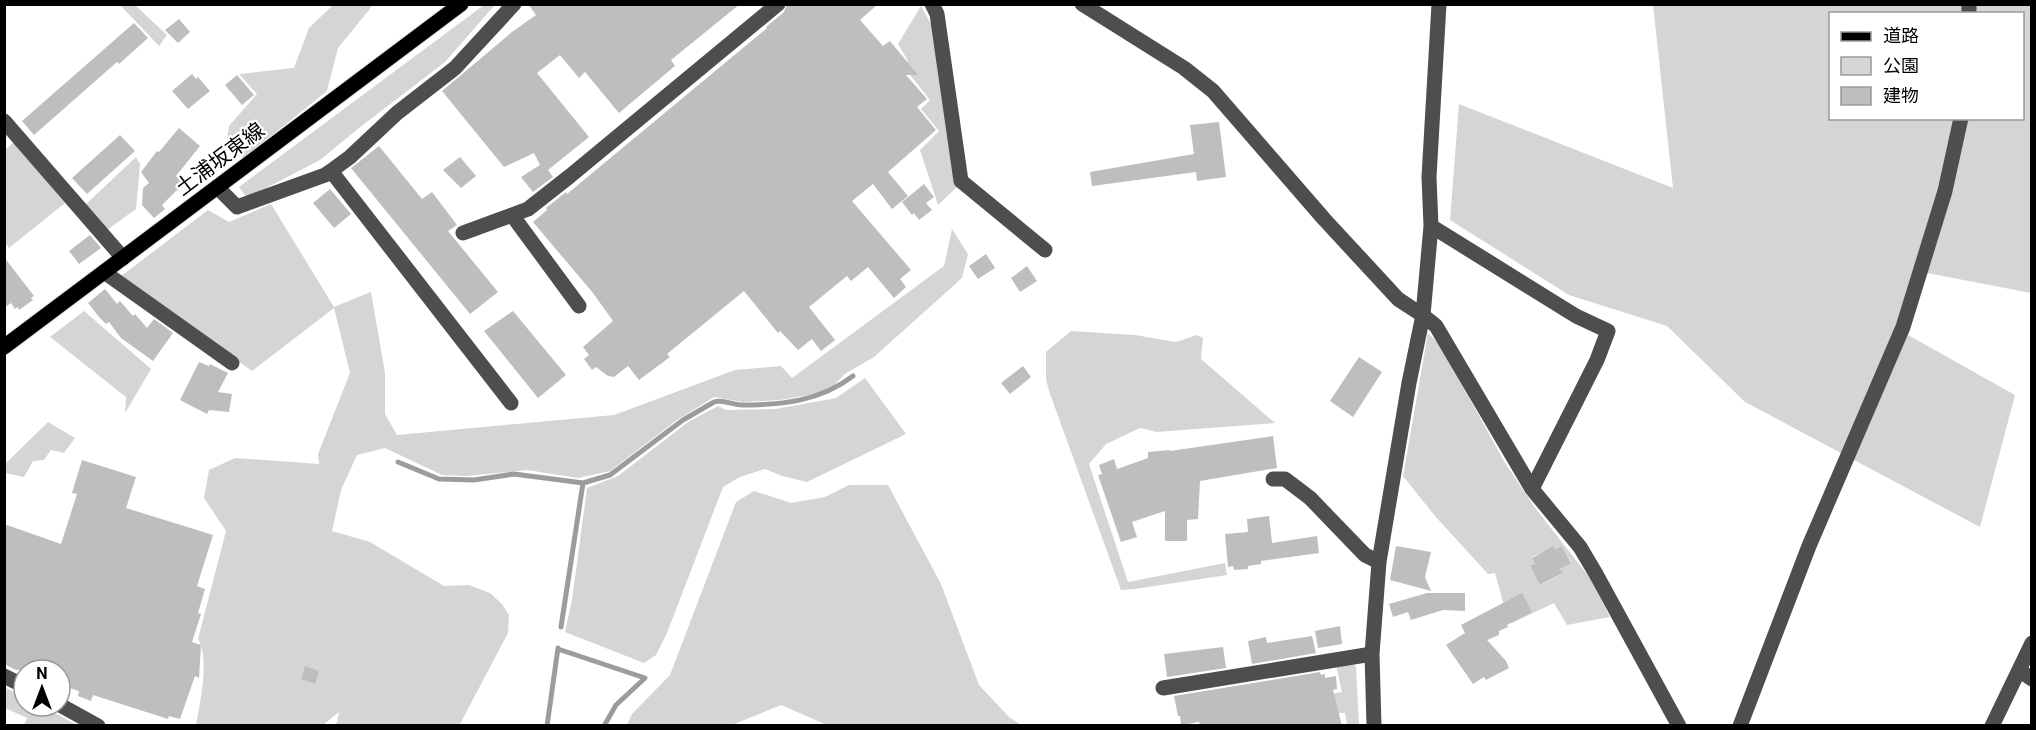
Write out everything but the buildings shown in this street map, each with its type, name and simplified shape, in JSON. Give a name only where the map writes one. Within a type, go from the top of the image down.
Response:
[{"type":"main road","name":"土浦坂東線","points":[[4,347],[460,4]]},
{"type":"street","points":[[217,187],[237,207],[325,175],[350,157],[397,113],[455,68],[514,4]]},
{"type":"street","points":[[463,233],[528,209],[570,177],[778,4]]},
{"type":"street","points":[[932,4],[937,14],[961,181],[1045,250]]},
{"type":"street","points":[[1082,4],[1184,68],[1213,91],[1324,219],[1398,299],[1436,326],[1533,489],[1580,547],[1679,726]]},
{"type":"street","points":[[1374,726],[1372,654],[1379,562],[1409,383],[1423,315],[1431,226],[1429,177],[1439,4]]},
{"type":"street","points":[[1740,726],[1809,546],[1903,327],[1945,191],[1961,120]]},
{"type":"street","points":[[4,121],[123,258]]},
{"type":"street","points":[[331,171],[511,403]]},
{"type":"street","points":[[512,215],[579,306]]},
{"type":"street","points":[[1431,226],[1576,316],[1608,331],[1597,360],[1533,489]]},
{"type":"street","points":[[104,272],[232,363]]},
{"type":"street","points":[[1274,479],[1285,479],[1310,498],[1365,555],[1379,562]]},
{"type":"street","points":[[1992,726],[2025,675],[2031,643]]},
{"type":"street","points":[[1163,688],[1372,654]]},
{"type":"street","points":[[72,712],[98,726]]},
{"type":"green space","points":[[120,5],[135,5],[167,35],[159,46]]},
{"type":"green space","points":[[333,5],[373,5],[338,48],[327,91],[245,157],[237,156],[227,141],[229,126],[257,94],[239,74],[294,68],[309,28]]},
{"type":"green space","points":[[484,5],[494,6],[445,62],[320,160],[247,198],[239,187]]},
{"type":"green space","points":[[1653,5],[2031,5],[2031,293],[1927,273],[1908,335],[2015,395],[1980,527],[1745,402],[1667,326],[1569,295],[1450,220],[1459,104],[1673,188]]},
{"type":"green space","points":[[921,6],[932,26],[958,186],[938,205],[920,150],[939,131],[921,109],[930,100],[903,66],[908,61],[898,44]]},
{"type":"green space","points":[[14,142],[65,203],[9,248],[5,242],[5,150]]},
{"type":"green space","points":[[136,157],[140,164],[136,209],[107,230],[85,205]]},
{"type":"green space","points":[[271,204],[334,307],[371,292],[385,373],[385,414],[397,435],[614,415],[735,370],[781,366],[792,378],[944,266],[952,229],[968,254],[962,278],[874,357],[845,374],[834,385],[814,394],[780,400],[743,402],[714,397],[677,420],[610,471],[578,478],[527,470],[467,476],[442,475],[385,448],[357,455],[341,490],[332,531],[370,542],[444,586],[469,585],[490,593],[502,604],[509,615],[508,633],[459,726],[335,725],[339,712],[323,725],[196,725],[204,669],[202,647],[198,639],[226,531],[204,498],[209,470],[235,458],[319,464],[318,454],[350,373],[334,308],[252,371],[120,277],[208,210],[229,222]]},
{"type":"green space","points":[[84,311],[151,369],[125,413],[126,397],[50,337]]},
{"type":"green space","points":[[1071,331],[1135,335],[1176,342],[1197,335],[1203,338],[1201,359],[1275,423],[1157,432],[1140,428],[1106,444],[1089,464],[1128,582],[1225,563],[1227,575],[1121,590],[1046,379],[1046,352]]},
{"type":"green space","points":[[1428,333],[1440,345],[1505,463],[1536,509],[1590,578],[1610,617],[1567,625],[1554,603],[1512,623],[1495,573],[1488,574],[1435,516],[1403,476]],"holes":[[[1562,546],[1571,562],[1560,569],[1562,574],[1541,585],[1530,567],[1535,564],[1532,557],[1553,547],[1555,549]]]},
{"type":"green space","points":[[865,378],[906,434],[807,482],[765,469],[740,477],[723,487],[667,633],[656,655],[644,663],[565,632],[572,600],[587,488],[618,476],[688,422],[718,406],[726,410],[776,409],[836,398]]},
{"type":"green space","points":[[48,422],[75,438],[64,453],[51,450],[44,460],[33,461],[24,477],[5,473],[5,464]]},
{"type":"green space","points":[[849,485],[888,485],[941,584],[979,685],[1009,717],[1021,725],[827,725],[781,705],[732,725],[627,725],[632,714],[670,675],[736,502],[754,491],[791,503],[825,497]]},
{"type":"green space","points":[[1352,662],[1356,667],[1359,725],[1347,725],[1345,713],[1333,713],[1310,698],[1342,692],[1336,665]]},
{"type":"green space","points":[[4,687],[12,691],[12,711],[5,708]]},
{"type":"green space","points":[[27,718],[64,718],[77,725],[24,725]]},
{"type":"waterway","points":[[398,462],[439,479],[474,480],[514,474],[583,483],[610,475],[683,420],[714,402],[757,405],[800,400],[828,391],[853,376]]},
{"type":"waterway","points":[[561,627],[583,483]]},
{"type":"waterway","points":[[547,726],[558,648]]},
{"type":"waterway","points":[[558,649],[645,678],[616,705],[604,726]]}]
